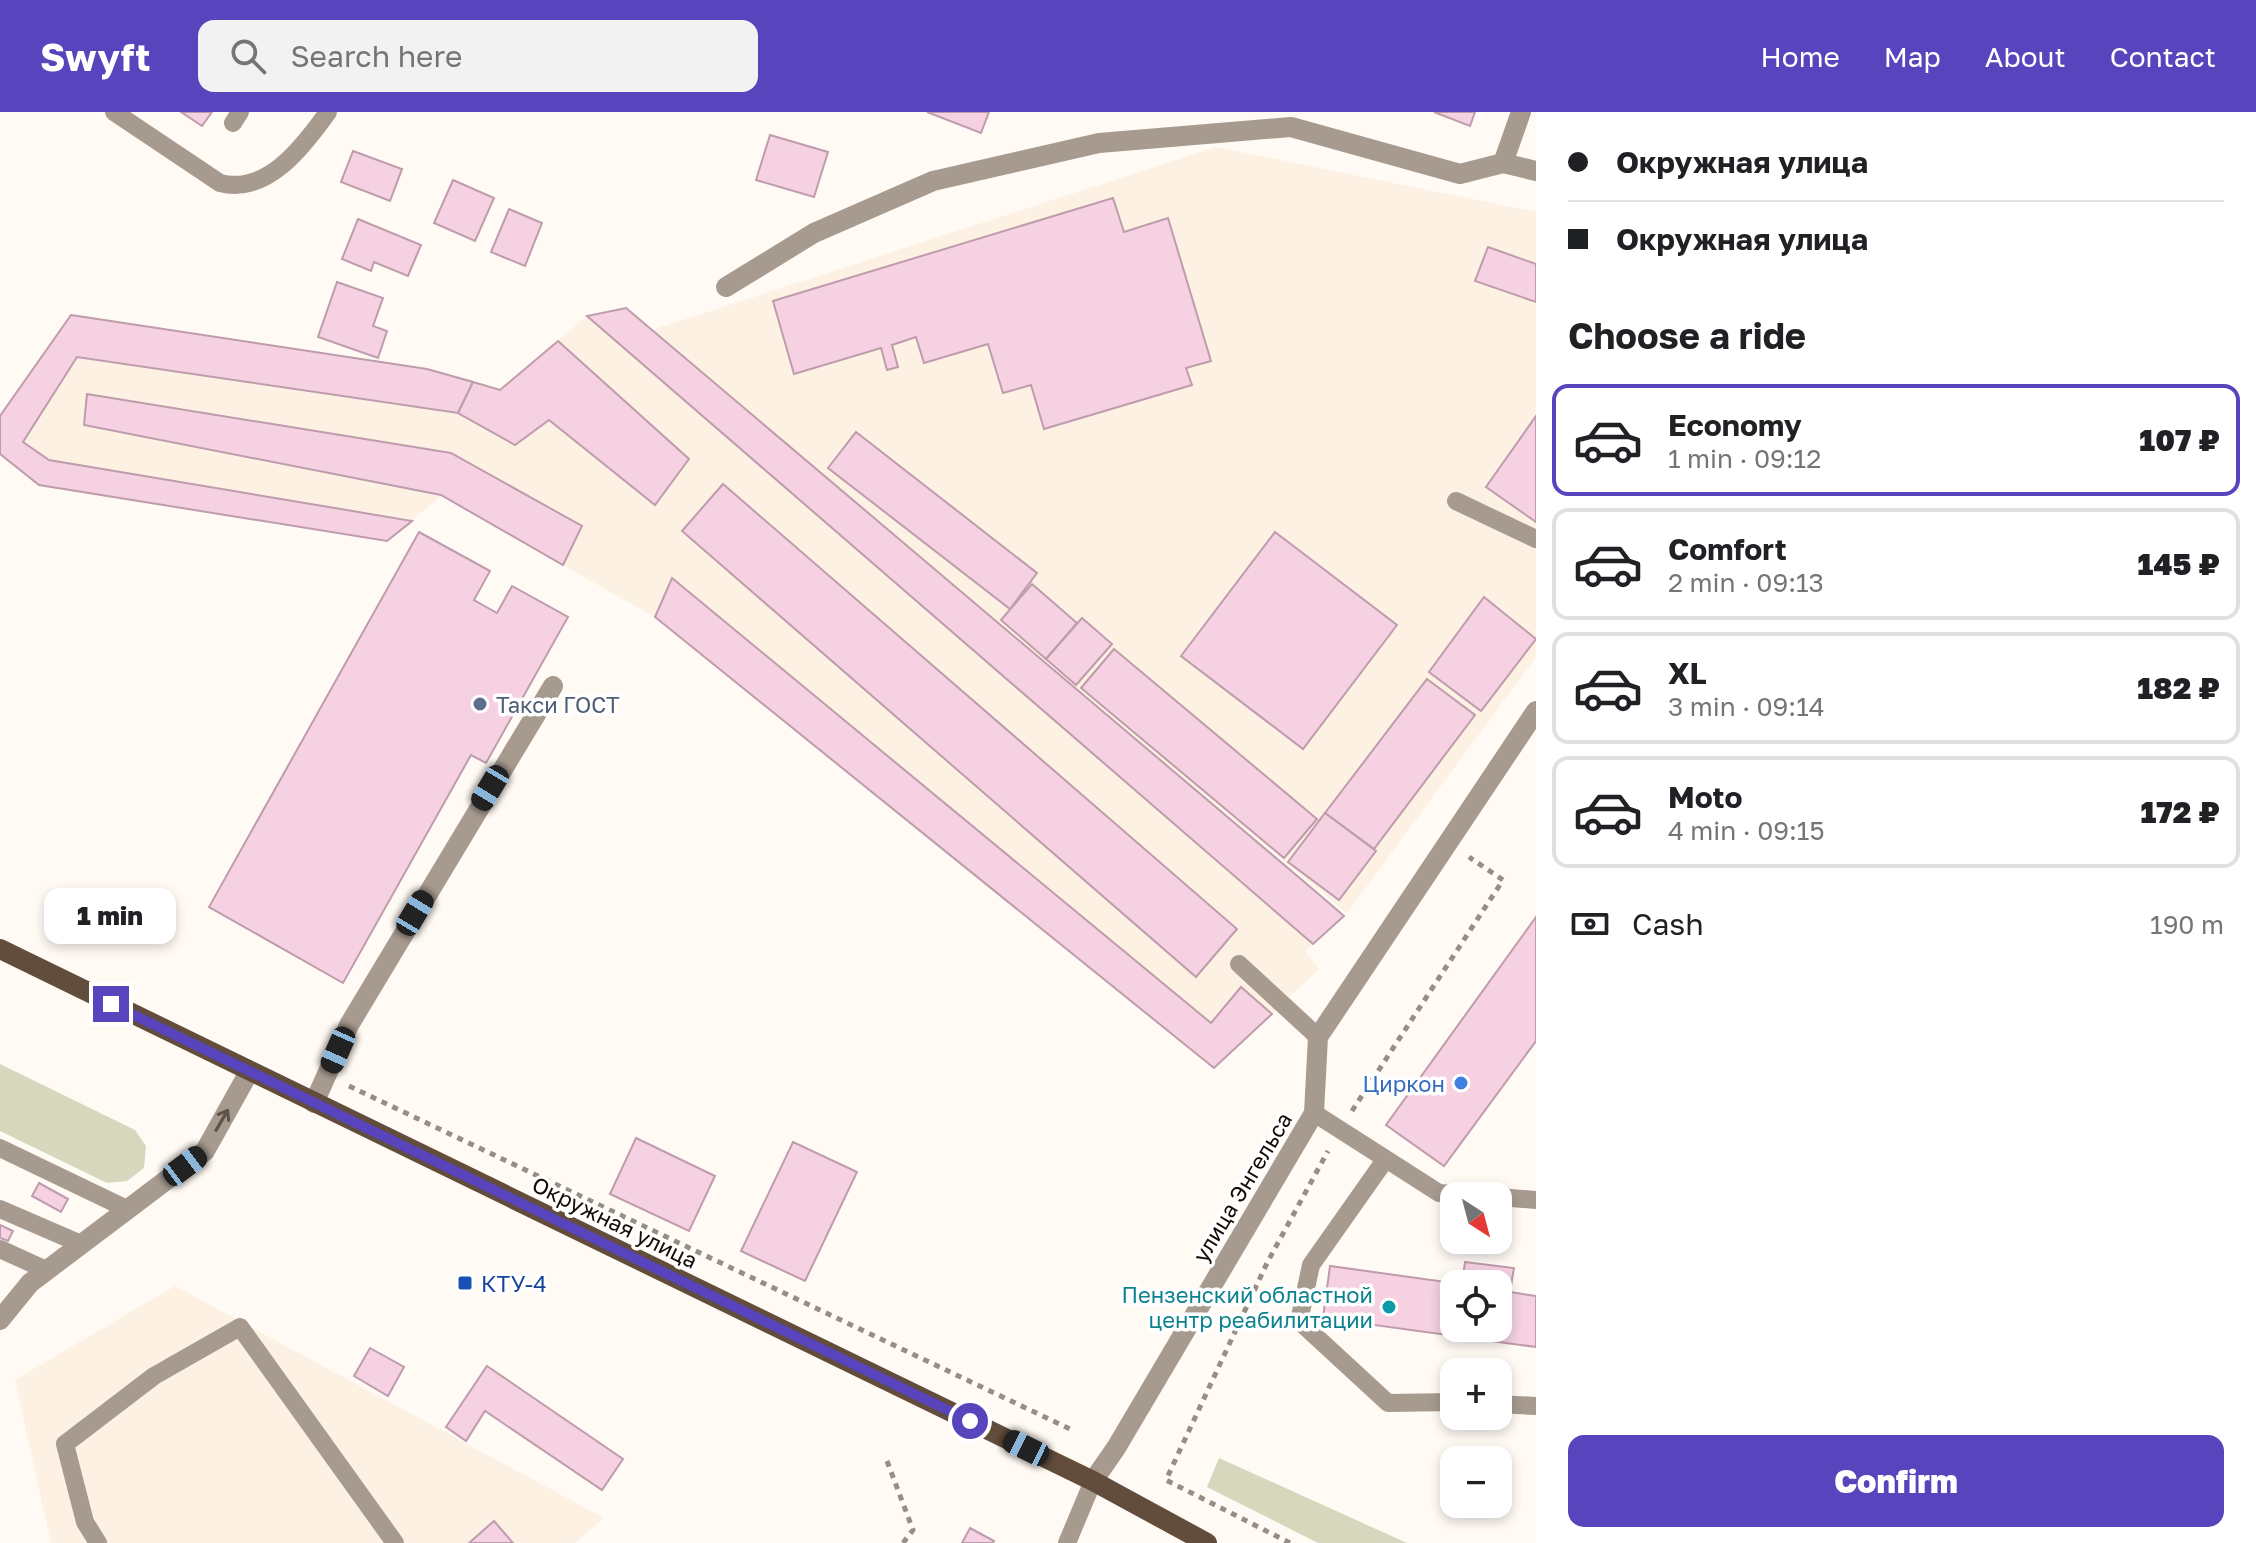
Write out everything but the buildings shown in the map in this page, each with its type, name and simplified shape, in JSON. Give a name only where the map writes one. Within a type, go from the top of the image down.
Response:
[{"type":"main road","name":"Окружная улица","points":[[0,949],[1093,1481],[1207,1543]]},
{"type":"street","points":[[1503,163],[1521,112]]},
{"type":"street","points":[[726,287],[814,233],[933,181],[1099,143],[1291,127],[1460,174],[1503,163],[1536,171]]},
{"type":"street","points":[[314,1103],[349,1025],[553,686]]},
{"type":"street","points":[[1318,1037],[1536,711]]},
{"type":"street","name":"улица Энгельса","points":[[1093,1481],[1116,1448],[1314,1113],[1318,1037]]},
{"type":"street","points":[[0,1320],[38,1276],[205,1151],[249,1072]]},
{"type":"street","points":[[0,1291],[38,1276]]},
{"type":"lane","points":[[114,112],[220,183],[233,187],[261,180],[284,163],[328,112]]},
{"type":"lane","points":[[1456,501],[1536,539]]},
{"type":"lane","points":[[1239,964],[1318,1037]]},
{"type":"lane","points":[[1314,1113],[1440,1193]]},
{"type":"lane","points":[[0,1148],[127,1209]]},
{"type":"lane","points":[[1385,1160],[1311,1265],[1299,1321],[1388,1403],[1440,1402]]},
{"type":"lane","points":[[1512,1198],[1536,1200]]},
{"type":"lane","points":[[0,1209],[81,1244]]},
{"type":"lane","points":[[0,1249],[38,1276]]},
{"type":"lane","points":[[98,1543],[85,1522],[65,1444],[154,1376],[240,1327],[395,1543]]},
{"type":"lane","points":[[1512,1405],[1536,1406]]},
{"type":"lane","points":[[1067,1543],[1093,1481]]},
{"type":"path","points":[[327,1075],[1070,1429]]},
{"type":"path","points":[[887,1461],[913,1530],[903,1543]]},
{"type":"path","points":[[1166,1480],[1290,1543]]},
{"type":"shaded area","points":[[1216,147],[1536,212],[1536,657],[1347,913],[1147,748],[1344,916],[1305,951],[1319,969],[1214,1068],[655,617],[441,496],[387,541],[39,485],[0,454],[0,416],[71,315],[427,369],[500,390],[587,316],[626,308],[652,330]]},
{"type":"shaded area","points":[[175,1286],[604,1518],[575,1543],[51,1543],[15,1380]]},
{"type":"green space","points":[[0,1064],[135,1130],[146,1146],[144,1168],[127,1181],[107,1183],[0,1131]]},
{"type":"green space","points":[[1219,1458],[1407,1543],[1318,1543],[1207,1487]]},
{"type":"place","name":"Такси ГОСТ","points":[[480,704]]},
{"type":"place","name":"Циркон","points":[[1461,1083]]},
{"type":"place","name":"КТУ-4","points":[[465,1283]]},
{"type":"place","name":"Пензенский областной центр реабилитации","points":[[1389,1307]]},
{"type":"route","points":[[111,1004],[970,1421]]}]
